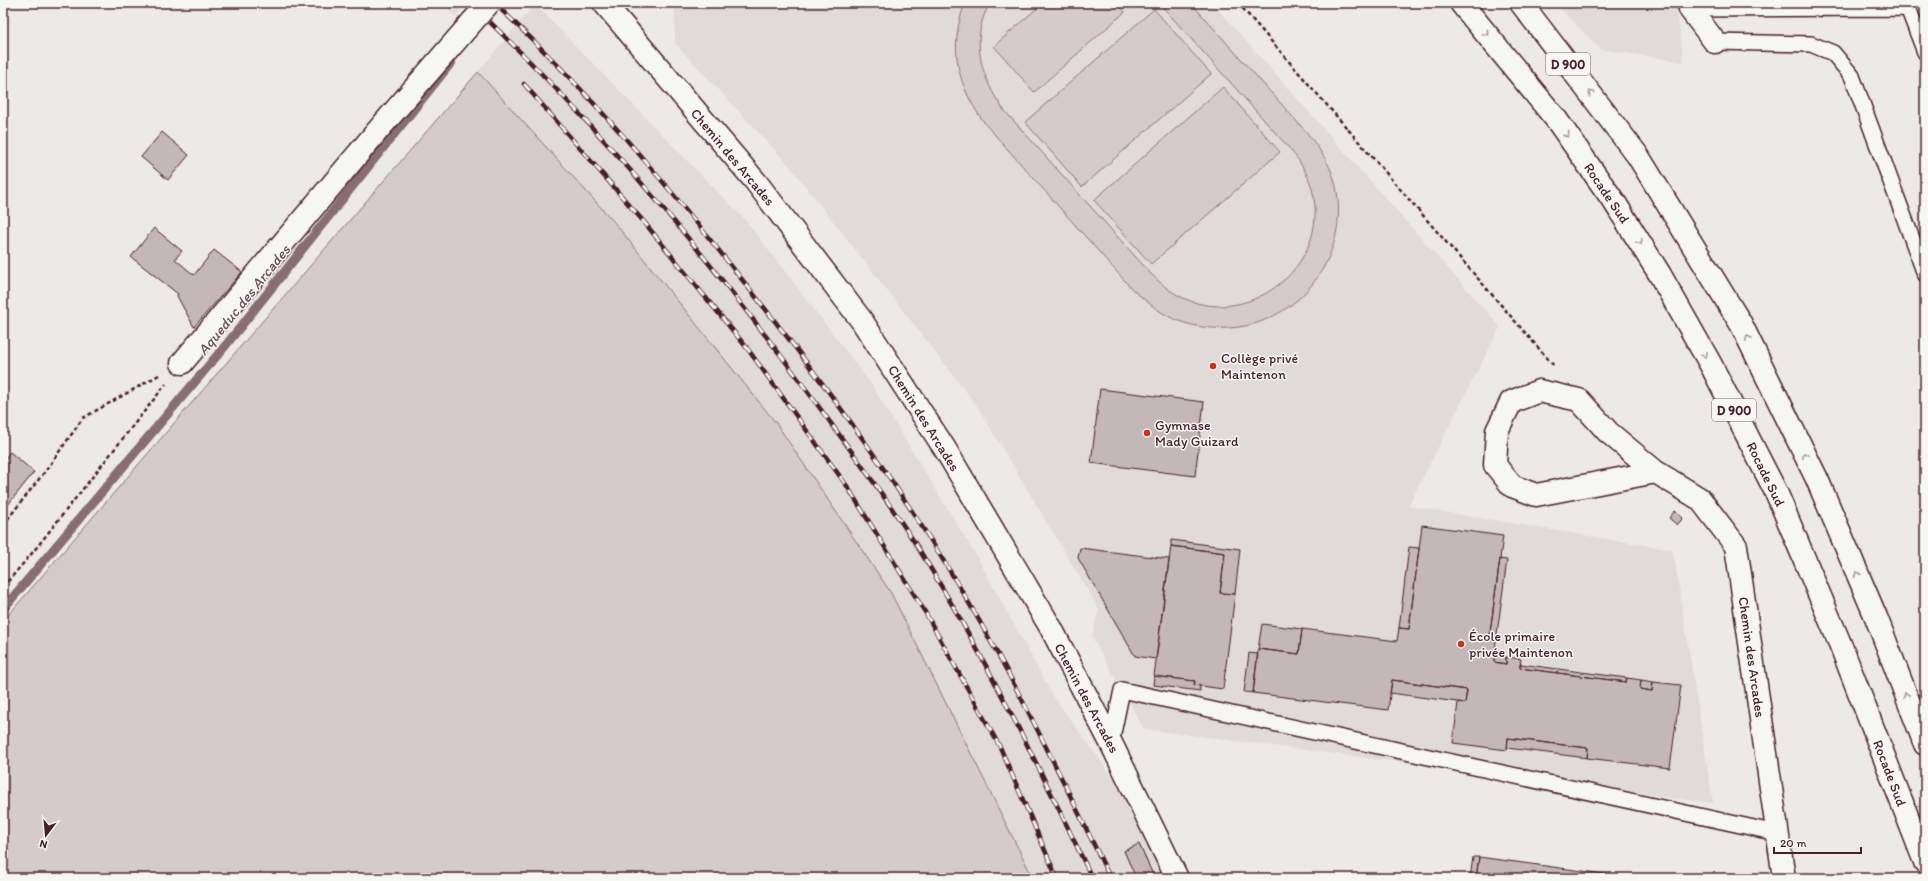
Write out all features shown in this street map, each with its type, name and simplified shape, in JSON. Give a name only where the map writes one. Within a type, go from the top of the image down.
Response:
[{"type":"street","points":[[182,363],[374,135],[489,3]]},
{"type":"street","name":"Chemin des Arcades","points":[[604,3],[756,182],[862,321],[961,476],[1051,628],[1111,742],[1177,878]]},
{"type":"street","name":"Rocade Sud","points":[[1461,3],[1556,119],[1615,203],[1659,273],[1711,365],[1780,501],[1841,646],[1925,862]]},
{"type":"street","name":"D 900","points":[[1521,3],[1638,156],[1742,324],[1817,479],[1876,617],[1925,744]]},
{"type":"street","points":[[1689,6],[1715,42]]},
{"type":"street","points":[[1579,400],[1539,391],[1511,402],[1497,431],[1496,465],[1512,486],[1536,494],[1656,472]]},
{"type":"street","name":"Chemin des Arcades","points":[[1579,400],[1608,432],[1656,472],[1700,499],[1736,546],[1784,878]]},
{"type":"lane","points":[[1689,6],[1908,8],[1925,52]]},
{"type":"lane","points":[[1715,42],[1811,44],[1833,53],[1852,76],[1925,274]]},
{"type":"lane","points":[[1111,742],[1122,690],[1777,834]]},
{"type":"path","points":[[1238,3],[1551,361],[1579,400]]},
{"type":"path","points":[[3,525],[83,418],[182,363]]},
{"type":"path","points":[[3,587],[33,552],[182,363]]},
{"type":"shaded area","points":[[441,3],[466,3],[456,16]]},
{"type":"shaded area","name":"Collège privé Maintenon","points":[[675,3],[1212,3],[1500,327],[1408,506],[1673,550],[1713,803],[1144,729],[1092,637],[1099,609],[976,404],[790,166],[675,43]]},
{"type":"shaded area","points":[[965,3],[990,3],[980,30],[980,58],[989,85],[1004,110],[1160,283],[1179,296],[1204,305],[1229,305],[1253,299],[1275,287],[1294,270],[1307,249],[1314,225],[1314,198],[1311,184],[1298,160],[1290,149],[1159,3],[1191,3],[1308,134],[1330,168],[1338,197],[1338,221],[1333,245],[1324,267],[1311,286],[1293,303],[1273,316],[1250,325],[1230,328],[1209,328],[1179,321],[1155,308],[1146,301],[1133,290],[986,125],[976,110],[968,96],[958,67],[957,36]]},
{"type":"shaded area","points":[[1043,3],[1117,3],[1125,12],[1034,92],[994,46]]},
{"type":"shaded area","points":[[1555,3],[1676,3],[1684,62],[1600,49]]},
{"type":"shaded area","points":[[535,4],[747,222],[871,384],[978,559],[1053,696],[1129,800],[1162,878],[1033,878],[891,593],[776,423],[614,222],[478,72]]},
{"type":"shaded area","points":[[1154,9],[1211,74],[1082,187],[1025,122]]},
{"type":"shaded area","points":[[478,72],[614,222],[776,423],[891,593],[1033,878],[3,878],[3,621]]},
{"type":"shaded area","points":[[1223,87],[1280,152],[1151,264],[1094,200]]},
{"type":"building","points":[[162,132],[189,155],[168,180],[141,157]]},
{"type":"building","points":[[154,228],[182,251],[175,259],[194,275],[214,250],[242,272],[194,327],[177,296],[178,294],[131,257]]},
{"type":"building","name":"Gymnase Mady Guizard","points":[[1100,389],[1204,402],[1195,476],[1091,463]]},
{"type":"building","points":[[10,452],[34,472],[3,511],[3,476],[6,473],[3,471],[3,461]]},
{"type":"building","points":[[1675,511],[1683,518],[1677,525],[1669,518]]},
{"type":"building","points":[[1422,525],[1503,536],[1489,640],[1496,641],[1494,662],[1506,664],[1506,657],[1521,659],[1520,668],[1626,682],[1627,678],[1641,680],[1640,689],[1652,691],[1653,682],[1681,685],[1670,768],[1587,758],[1588,748],[1508,738],[1507,750],[1453,743],[1458,702],[1465,703],[1467,690],[1392,680],[1388,710],[1253,693],[1258,649],[1299,654],[1302,629],[1397,641],[1399,628],[1409,629]]},
{"type":"building","points":[[1171,540],[1240,549],[1235,594],[1220,593],[1225,553],[1171,546]]},
{"type":"building","points":[[1171,546],[1225,553],[1220,593],[1235,594],[1223,689],[1194,685],[1195,681],[1154,676]]},
{"type":"building","points":[[1409,547],[1419,548],[1409,629],[1399,628]]},
{"type":"building","points":[[1080,548],[1169,559],[1156,659],[1135,656],[1078,558]]},
{"type":"building","points":[[1500,559],[1507,560],[1496,641],[1489,640]]},
{"type":"building","points":[[1262,624],[1302,629],[1299,654],[1258,649]]},
{"type":"building","points":[[1249,653],[1258,654],[1253,693],[1244,692]]},
{"type":"building","points":[[1495,656],[1506,657],[1506,664],[1494,662]]},
{"type":"building","points":[[1520,664],[1627,678],[1626,682],[1520,668]]},
{"type":"building","points":[[1154,676],[1195,681],[1194,685],[1200,686],[1200,691],[1153,685]]},
{"type":"building","points":[[1392,680],[1467,690],[1465,703],[1390,693]]},
{"type":"building","points":[[1641,680],[1653,682],[1652,691],[1640,689]]},
{"type":"building","points":[[1508,738],[1588,748],[1587,758],[1507,748]]},
{"type":"building","points":[[1139,844],[1154,877],[1153,878],[1136,878],[1124,851]]},
{"type":"building","points":[[1473,857],[1479,857],[1476,878],[1470,878]]},
{"type":"building","points":[[1479,857],[1612,875],[1612,878],[1476,878]]},
{"type":"building","points":[[1612,875],[1618,875],[1617,878],[1612,878]]},
{"type":"waterway","name":"Aqueduc des Arcades","points":[[3,609],[226,345],[451,63]]},
{"type":"railway","points":[[470,3],[517,48],[562,95],[649,192],[732,292],[811,396],[881,492],[920,551],[989,671],[1092,878]]},
{"type":"railway","points":[[494,3],[527,34],[590,99],[679,201],[772,318],[878,460],[942,558],[1001,660],[1043,741],[1110,878]]},
{"type":"railway","points":[[524,84],[644,222],[747,348],[847,486],[925,612],[1000,747],[1057,878]]},
{"type":"place","name":"Collège privé Maintenon","points":[[1213,366]]},
{"type":"place","name":"Gymnase Mady Guizard","points":[[1147,433]]},
{"type":"place","name":"École primaire privée Maintenon","points":[[1461,644]]}]
